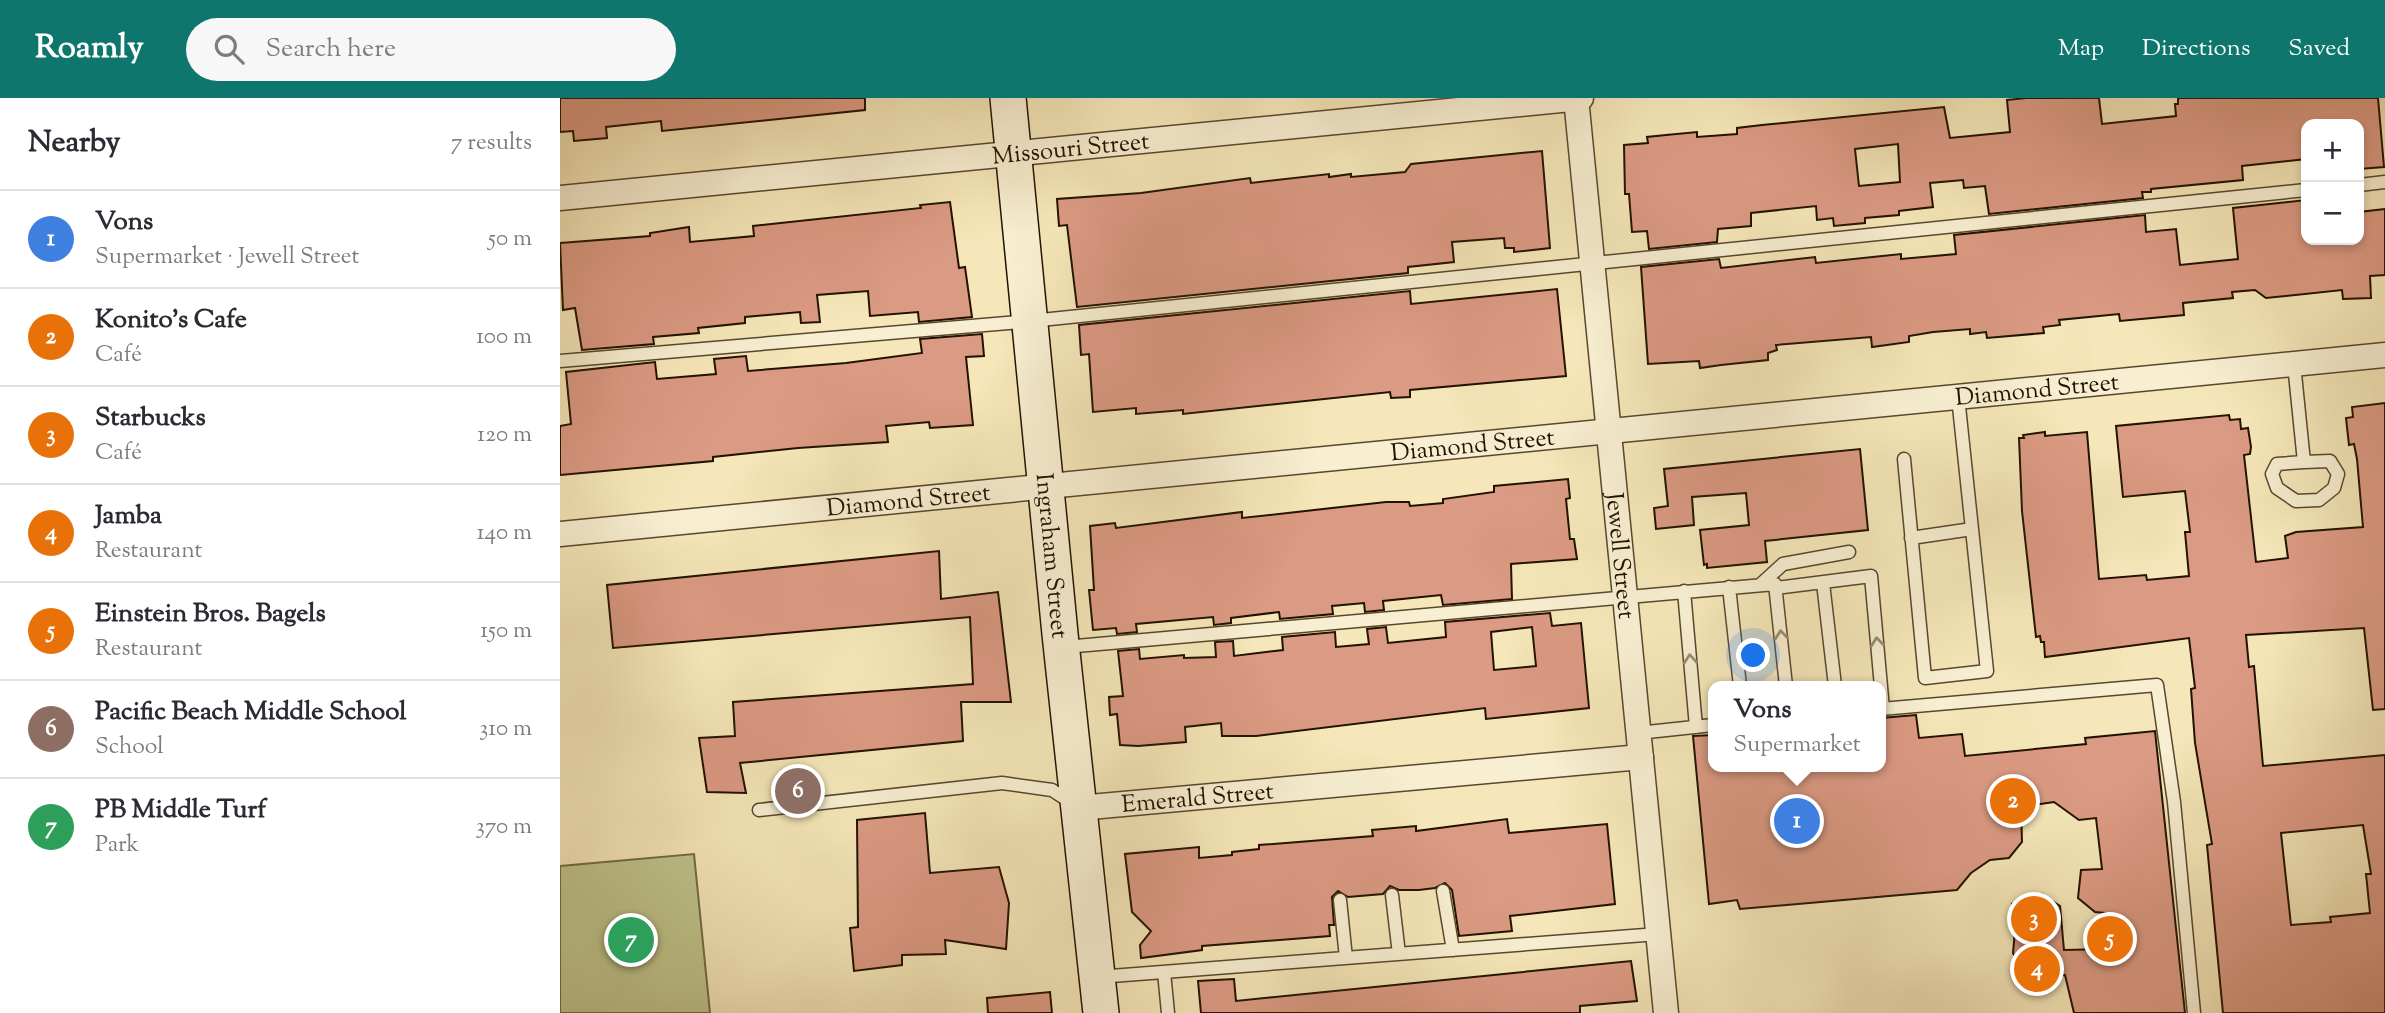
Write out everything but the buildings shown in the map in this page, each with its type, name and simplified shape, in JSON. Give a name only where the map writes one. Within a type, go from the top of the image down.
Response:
[{"type":"main road","name":"Ingraham Street","points":[[1008,98],[1061,648],[1101,1013]]},
{"type":"street","name":"Missouri Street","points":[[560,198],[1578,98]]},
{"type":"street","name":"Jewell Street","points":[[1578,98],[1606,432],[1626,596],[1666,1013]]},
{"type":"street","name":"Diamond Street","points":[[560,534],[2385,355]]},
{"type":"street","name":"Emerald Street","points":[[1079,808],[1640,745]]},
{"type":"lane","points":[[2364,184],[2385,182]]},
{"type":"lane","points":[[560,361],[1031,321],[2301,191]]},
{"type":"lane","points":[[2294,364],[2304,462]]},
{"type":"lane","points":[[1904,459],[1925,678],[1987,671],[1958,397]]},
{"type":"lane","points":[[2330,461],[2338,474],[2334,488],[2319,500],[2296,502],[2277,488],[2272,474],[2277,464],[2304,462],[2330,461]]},
{"type":"lane","points":[[1911,538],[1972,529]]},
{"type":"lane","points":[[1760,585],[1783,564],[1849,552]]},
{"type":"lane","points":[[1061,648],[1728,587],[1823,583],[1871,576],[1880,681]]},
{"type":"lane","points":[[1823,583],[1834,681]]},
{"type":"lane","points":[[1776,586],[1786,681]]},
{"type":"lane","points":[[1728,587],[1739,681]]},
{"type":"lane","points":[[1684,591],[1696,727]]},
{"type":"lane","points":[[1886,709],[2157,685],[2174,802],[2194,1013]]},
{"type":"lane","points":[[1640,745],[1708,726]]},
{"type":"lane","points":[[759,810],[1002,783],[1052,790],[1079,808]]},
{"type":"lane","points":[[1443,891],[1453,950]]},
{"type":"lane","points":[[1392,895],[1399,954]]},
{"type":"lane","points":[[1340,900],[1346,958]]},
{"type":"lane","points":[[1098,977],[1658,934]]},
{"type":"lane","points":[[1164,972],[1168,1013]]},
{"type":"green space","points":[[694,854],[710,1013],[560,1013],[560,866]]},
{"type":"place","name":"Pacific Beach Middle School","points":[[798,791]]},
{"type":"place","name":"Konito's Cafe","points":[[2013,801]]},
{"type":"place","name":"Vons","points":[[1797,821]]},
{"type":"place","name":"Starbucks","points":[[2034,919]]},
{"type":"place","name":"Einstein Bros. Bagels","points":[[2110,939]]},
{"type":"place","name":"PB Middle Turf","points":[[631,940]]},
{"type":"place","name":"Jamba","points":[[2037,969]]}]
